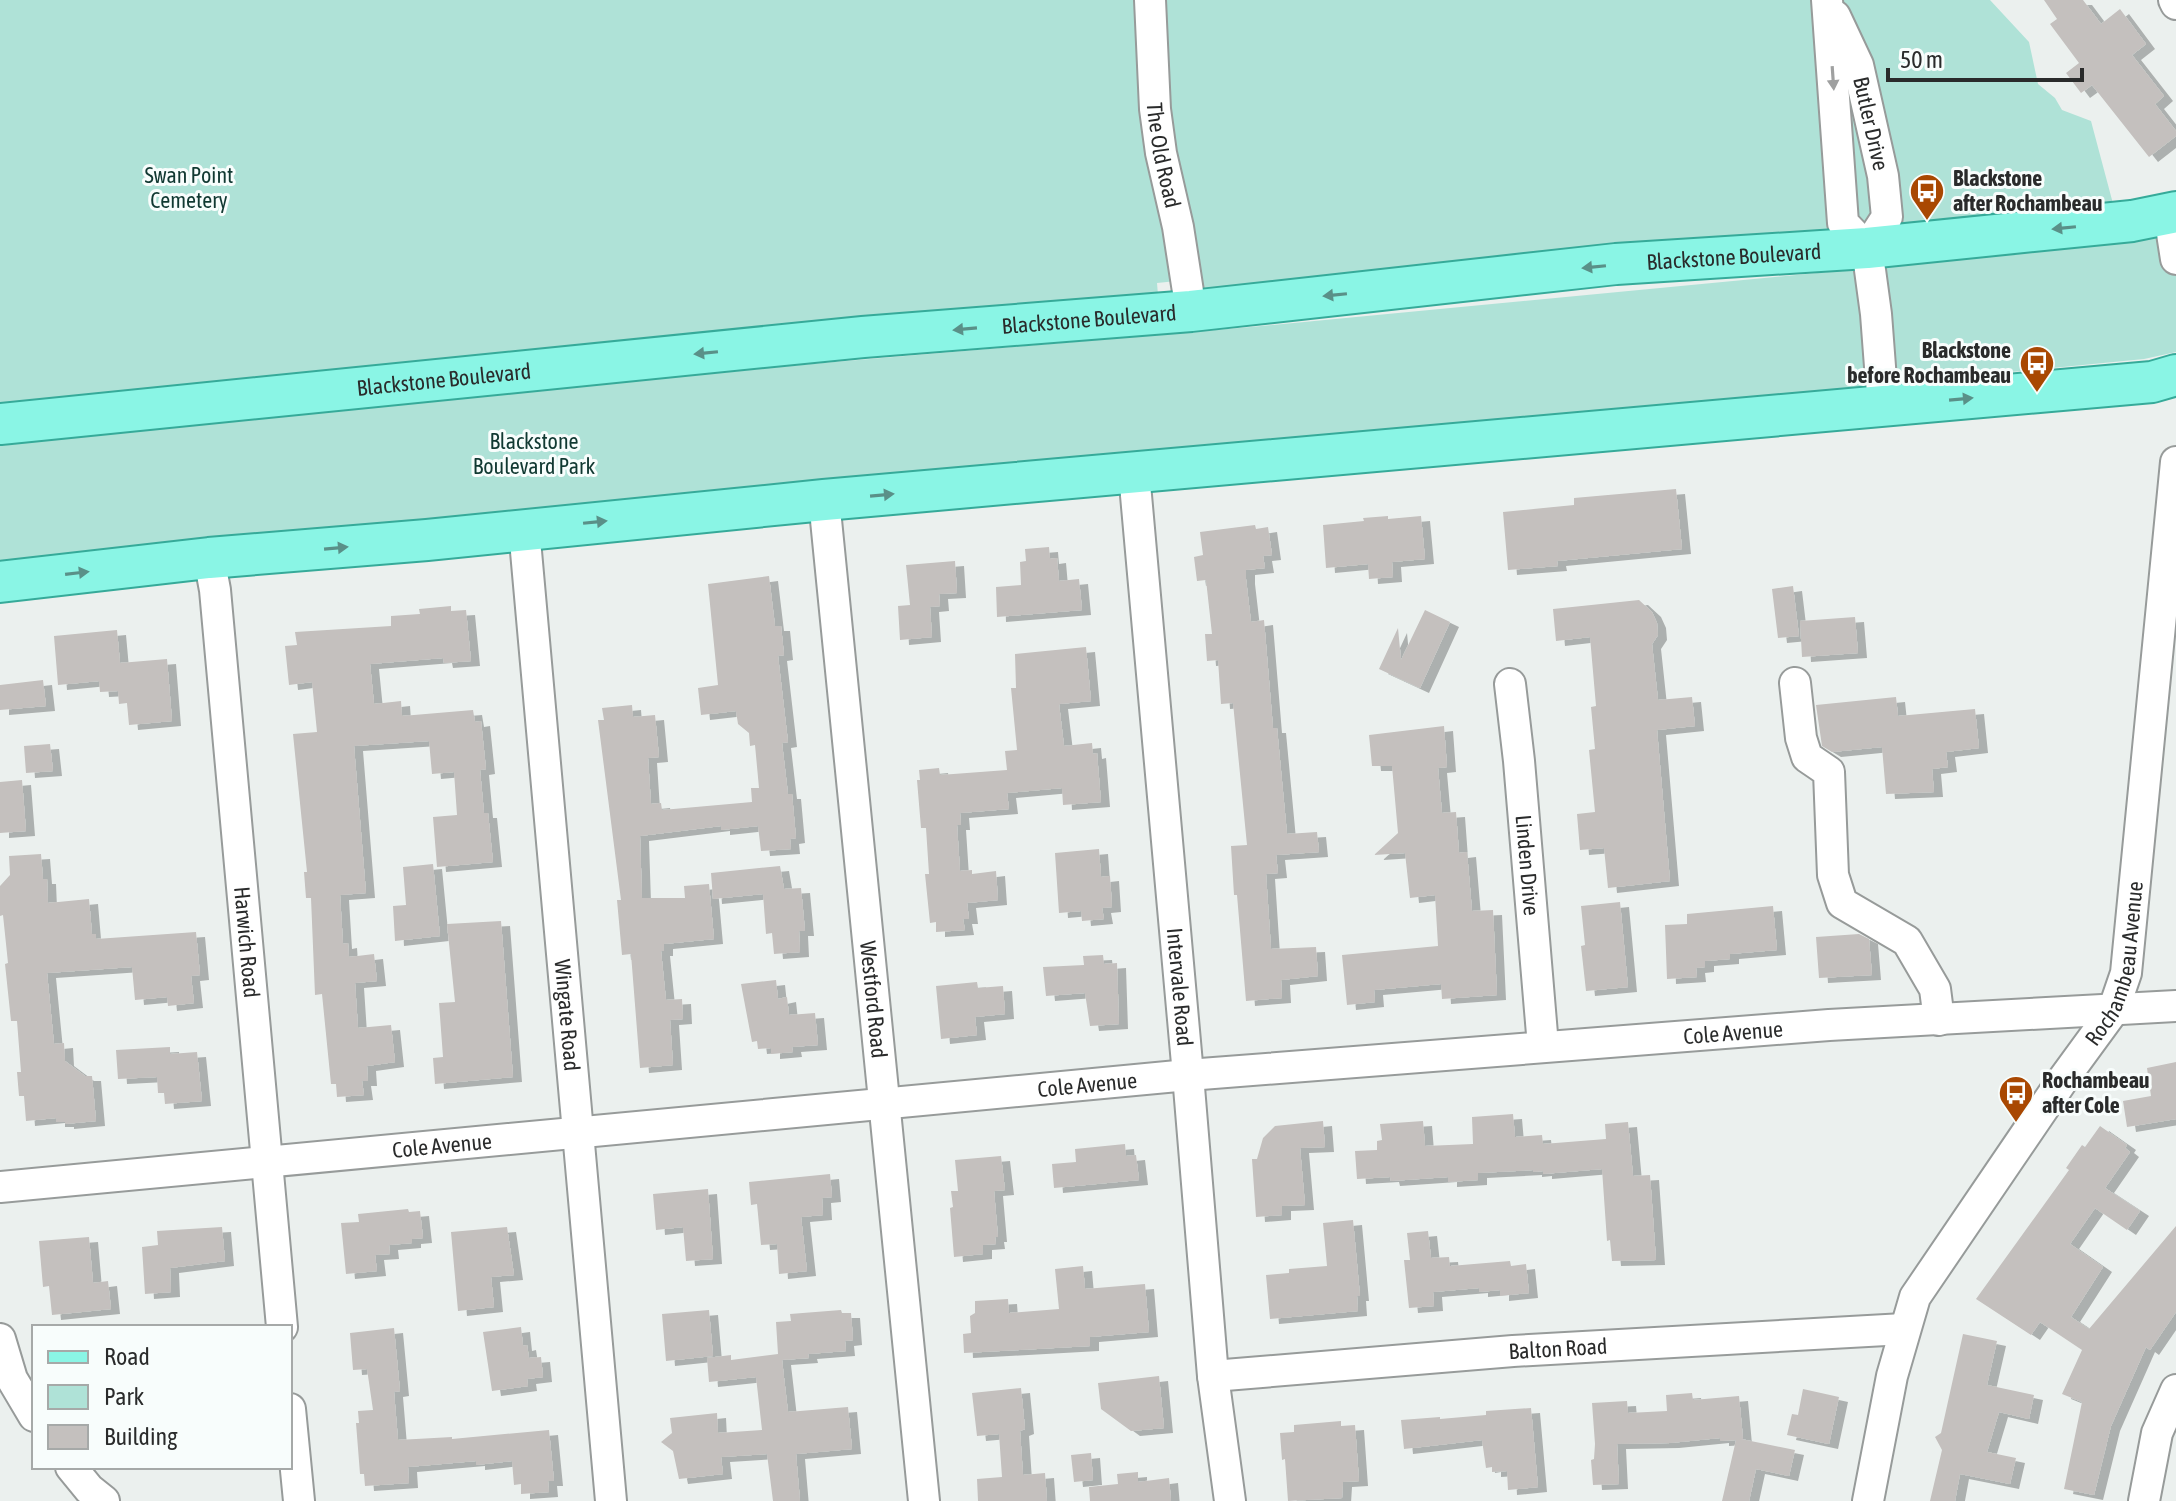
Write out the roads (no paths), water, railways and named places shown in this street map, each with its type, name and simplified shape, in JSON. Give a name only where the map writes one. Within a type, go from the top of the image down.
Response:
[{"type":"main road","name":"Blackstone Boulevard","points":[[0,424],[863,337],[1191,311],[1616,264],[1867,248],[2132,221],[2172,213]]},
{"type":"main road","points":[[0,582],[209,558],[427,540],[824,500],[2152,382],[2176,375]]},
{"type":"street","name":"The Old Road","points":[[1150,0],[1155,109],[1191,311]]},
{"type":"street","name":"Butler Drive","points":[[1827,0],[1858,65],[1883,176],[1887,217],[1867,248],[1843,223],[1827,0]]},
{"type":"street","points":[[2172,213],[2176,259]]},
{"type":"street","points":[[1867,248],[1883,406]]},
{"type":"street","name":"Rochambeau Avenue","points":[[1868,1501],[1904,1329],[1915,1297],[2113,1011],[2126,973],[2164,690],[2176,462]]},
{"type":"street","name":"Intervale Road","points":[[1134,473],[1213,1376],[1230,1501]]},
{"type":"street","name":"Westford Road","points":[[824,500],[924,1501]]},
{"type":"street","name":"Wingate Road","points":[[524,529],[611,1501]]},
{"type":"street","name":"Harwich Road","points":[[209,558],[215,590],[282,1325]]},
{"type":"street","points":[[1795,683],[1801,738],[1807,757],[1829,772],[1833,875],[1842,903],[1907,941],[1935,989],[1939,1020]]},
{"type":"street","name":"Linden Drive","points":[[1510,684],[1543,1046]]},
{"type":"street","name":"Cole Avenue","points":[[0,1187],[1188,1075],[1543,1046],[2176,1006]]},
{"type":"street","name":"Balton Road","points":[[1213,1376],[1513,1351],[1904,1329]]},
{"type":"street","points":[[0,1339],[12,1379],[32,1413]]},
{"type":"street","points":[[2144,1501],[2157,1433],[2176,1390]]},
{"type":"street","points":[[292,1429],[299,1501]]},
{"type":"street","points":[[73,1469],[104,1501]]},
{"type":"place","name":"Blackstone after Rochambeau","points":[[1927,222]]},
{"type":"place","name":"Blackstone before Rochambeau","points":[[2037,394]]},
{"type":"place","name":"Rochambeau after Cole","points":[[2016,1124]]},
{"type":"park label","name":"Swan Point Cemetery","points":[[189,188]]},
{"type":"park label","name":"Blackstone Boulevard Park","points":[[534,454]]}]
